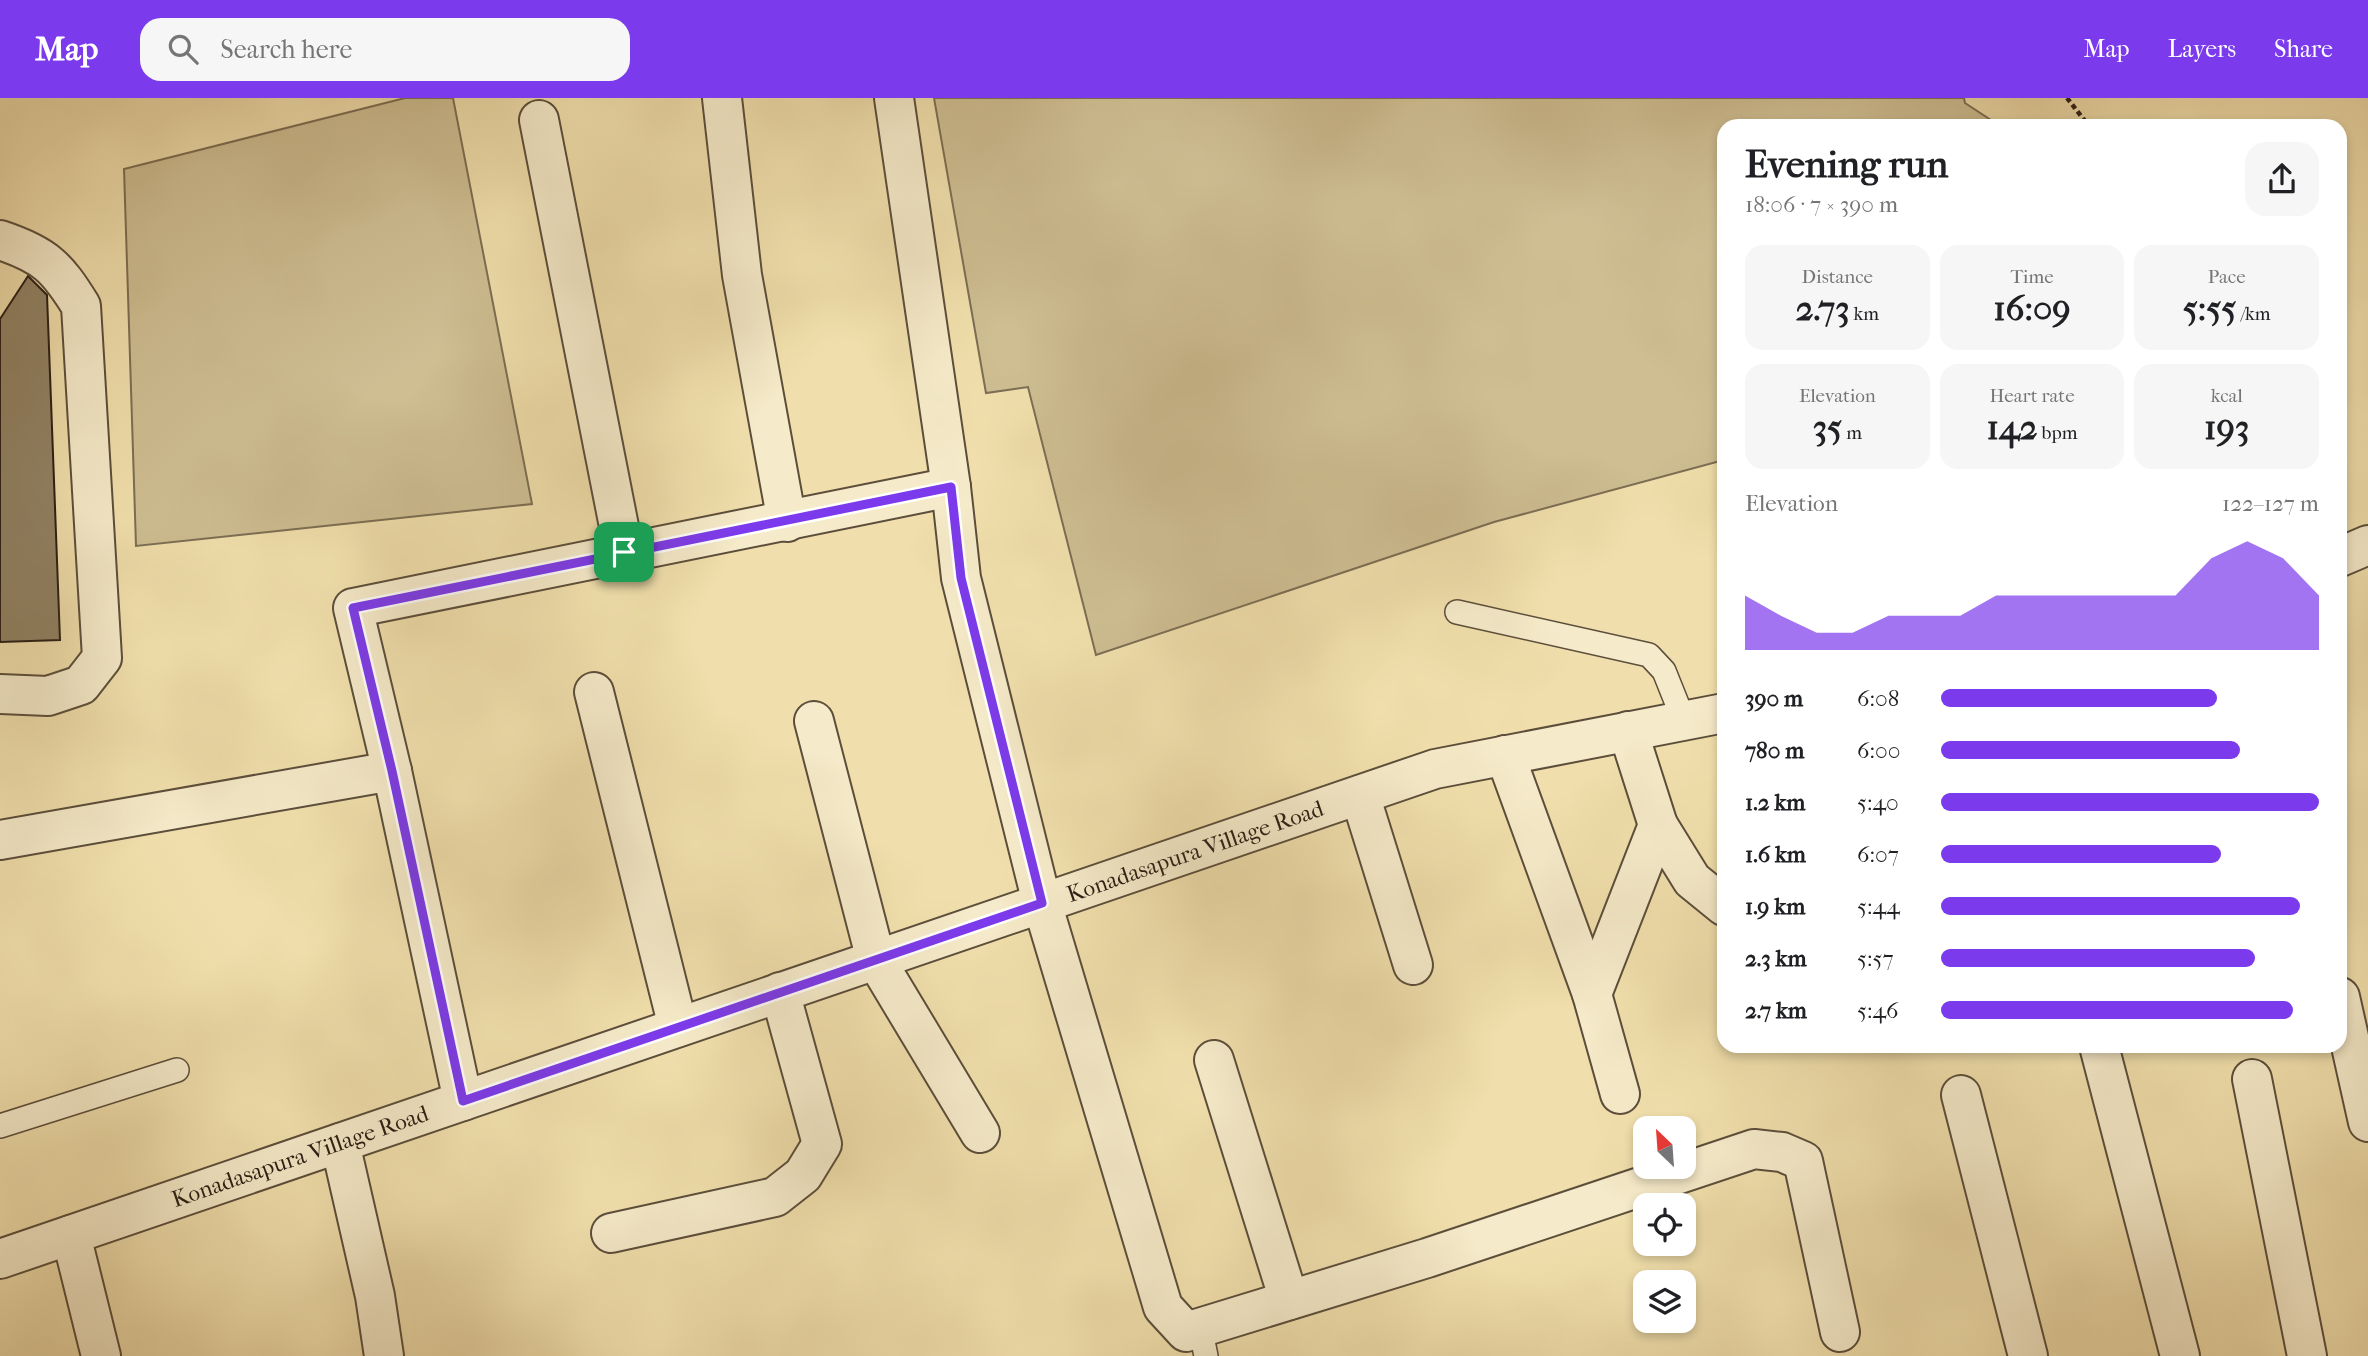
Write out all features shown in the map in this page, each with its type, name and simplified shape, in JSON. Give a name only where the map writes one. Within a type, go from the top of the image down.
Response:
[{"type":"street","points":[[722,98],[742,275],[786,522]]},
{"type":"street","points":[[894,98],[951,487],[961,578],[1042,903],[1163,1307],[1186,1332],[1203,1342],[1289,1300],[1427,1258],[1754,1149],[1782,1152],[1803,1161],[1840,1332]]},
{"type":"street","points":[[539,120],[624,552]]},
{"type":"street","points":[[0,240],[27,249],[61,274],[81,306],[102,658],[80,685],[48,696],[0,694]]},
{"type":"street","points":[[463,1101],[392,771],[353,608],[951,487]]},
{"type":"street","points":[[2347,554],[2368,545]]},
{"type":"street","points":[[594,692],[678,1027]]},
{"type":"street","name":"Konadasapura Village Road","points":[[0,1258],[1435,769],[1717,714]]},
{"type":"street","points":[[814,721],[876,960],[980,1132]]},
{"type":"street","points":[[1628,731],[1658,825],[1692,880],[1717,900]]},
{"type":"street","points":[[1506,755],[1592,994],[1620,1094]]},
{"type":"street","points":[[0,840],[392,771]]},
{"type":"street","points":[[1360,795],[1413,965]]},
{"type":"street","points":[[1592,994],[1658,825]]},
{"type":"street","points":[[611,1233],[775,1197],[803,1175],[822,1144],[780,992]]},
{"type":"street","points":[[2347,1028],[2368,1122]]},
{"type":"street","points":[[2101,1053],[2180,1356]]},
{"type":"street","points":[[1214,1060],[1289,1300]]},
{"type":"street","points":[[2252,1079],[2307,1356]]},
{"type":"street","points":[[1961,1094],[2028,1356]]},
{"type":"street","points":[[340,1143],[375,1296],[384,1356]]},
{"type":"street","points":[[71,1234],[102,1356]]},
{"type":"lane","points":[[1457,612],[1625,647],[1649,655],[1664,671],[1684,721]]},
{"type":"lane","points":[[0,1126],[177,1070]]},
{"type":"path","points":[[2067,98],[2084,119]]},
{"type":"shaded area","points":[[405,98],[453,98],[532,504],[136,546],[124,169]]},
{"type":"shaded area","points":[[934,98],[1964,98],[1965,103],[1989,119],[1717,119],[1717,462],[1494,522],[1096,655],[1028,387],[986,393]]},
{"type":"building","points":[[28,276],[47,295],[60,640],[0,642],[0,319]]},
{"type":"route","points":[[951,487],[961,578],[1042,903],[463,1101],[392,771],[353,608],[624,552],[786,522],[951,487]]}]
